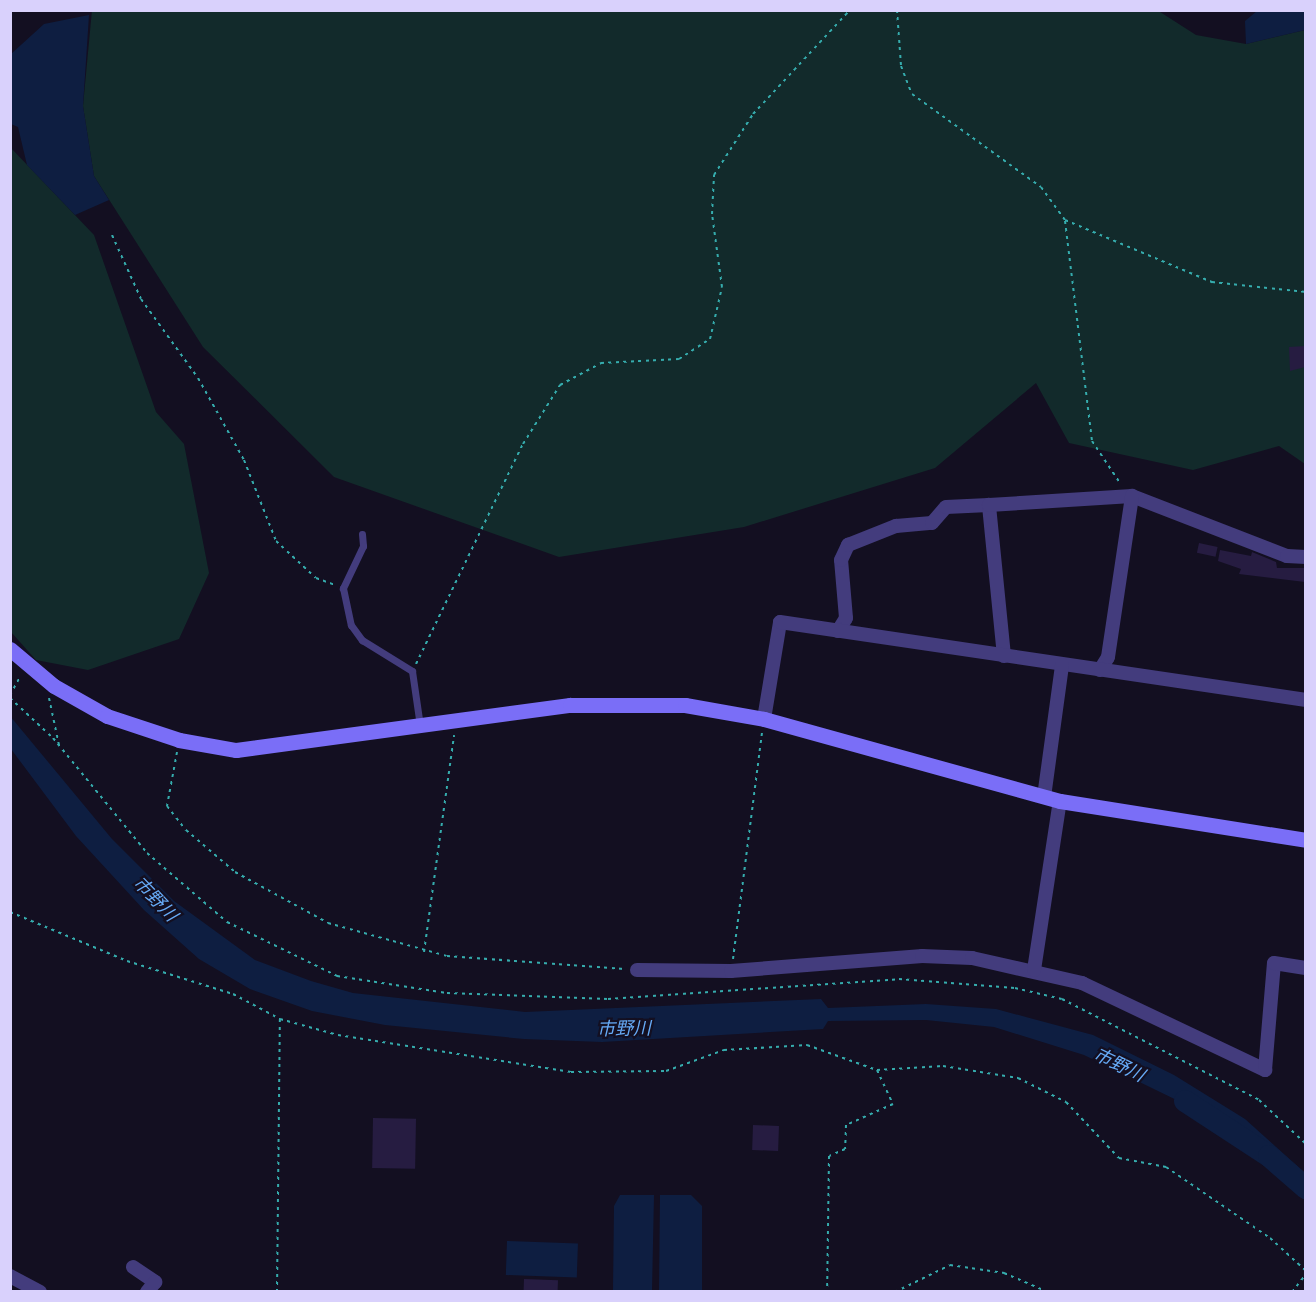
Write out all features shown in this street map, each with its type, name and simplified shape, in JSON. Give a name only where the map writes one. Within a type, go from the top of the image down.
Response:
[{"type":"street","points":[[1100,670],[1108,657],[1132,496]]},
{"type":"street","points":[[838,631],[846,618],[841,560],[848,545],[897,526],[932,523],[946,507],[1132,496],[1287,556],[1305,557]]},
{"type":"street","points":[[989,505],[1004,656]]},
{"type":"street","points":[[764,718],[780,622],[1305,700]]},
{"type":"street","points":[[10,649],[26,666],[50,683],[107,716],[179,740],[236,750],[273,748],[456,721],[627,702],[764,718],[1060,801],[1305,840]]},
{"type":"street","points":[[1044,797],[1062,665]]},
{"type":"street","points":[[1034,970],[1060,801]]},
{"type":"street","points":[[637,970],[731,971],[922,956],[1034,970],[1116,997],[1265,1070],[1274,963],[1305,968]]},
{"type":"street","points":[[133,1267],[155,1282],[147,1292]]},
{"type":"street","points":[[10,1276],[40,1292]]},
{"type":"lane","points":[[362,534],[363,546],[343,588],[351,625],[362,640],[412,671],[420,726]]},
{"type":"path","points":[[412,671],[524,444],[560,385],[601,363],[679,359],[710,339],[722,287],[712,214],[714,175],[753,114],[850,10]]},
{"type":"path","points":[[897,10],[901,66],[912,94],[1041,187],[1065,220],[1082,391],[1092,441],[1100,461],[1132,496]]},
{"type":"path","points":[[1065,220],[1212,282],[1305,292]]},
{"type":"path","points":[[112,235],[141,299],[198,378],[243,460],[276,541],[316,578],[343,588]]},
{"type":"path","points":[[10,695],[26,666]]},
{"type":"path","points":[[50,683],[59,746]]},
{"type":"path","points":[[731,971],[764,718]]},
{"type":"path","points":[[424,952],[456,721]]},
{"type":"path","points":[[179,740],[167,806],[202,844],[235,872],[291,905],[363,936],[424,952],[637,970]]},
{"type":"path","points":[[10,912],[127,961],[233,994],[280,1019],[338,1035],[571,1072],[666,1071],[724,1050],[807,1045],[877,1070],[943,1066],[1018,1078],[1066,1101],[1119,1158],[1166,1167],[1270,1238],[1305,1272],[1292,1292]]},
{"type":"path","points":[[277,1292],[280,1019]]},
{"type":"path","points":[[827,1292],[829,1156],[845,1149],[846,1125],[893,1104],[877,1070]]},
{"type":"path","points":[[895,1292],[950,1265],[1004,1273],[1048,1292]]},
{"type":"green space","points":[[92,10],[1157,10],[1196,35],[1246,44],[1305,30],[1305,464],[1279,446],[1193,470],[1069,443],[1036,383],[935,468],[744,527],[559,557],[334,477],[203,347],[94,176],[83,106]]},
{"type":"green space","points":[[11,148],[94,235],[156,412],[184,444],[209,573],[179,639],[88,670],[36,660],[11,632]]},
{"type":"water","points":[[1257,11],[1305,11],[1305,30],[1246,44],[1245,21]]},
{"type":"water","points":[[89,15],[83,106],[94,176],[109,200],[75,215],[27,165],[18,127],[11,124],[11,54],[44,24]]},
{"type":"water","points":[[10,716],[112,839],[174,901],[255,960],[311,981],[353,993],[525,1012],[821,999],[828,1008],[926,1004],[996,1009],[1093,1035],[1174,1075],[1245,1119],[1305,1173],[1305,1195],[1232,1127],[1084,1055],[994,1027],[926,1020],[828,1021],[823,1029],[602,1042],[524,1039],[385,1025],[312,1011],[250,989],[199,959],[144,910],[76,836],[11,749]]},
{"type":"water","points":[[620,1195],[654,1195],[652,1291],[613,1291],[614,1206]]},
{"type":"water","points":[[660,1195],[691,1195],[702,1206],[702,1291],[659,1291]]},
{"type":"water","points":[[507,1241],[578,1243],[577,1277],[506,1275]]},
{"type":"building","points":[[1305,346],[1305,367],[1290,371],[1289,347]]},
{"type":"building","points":[[1199,543],[1218,547],[1216,557],[1197,553]]},
{"type":"building","points":[[1220,550],[1251,556],[1252,552],[1276,562],[1277,568],[1305,568],[1305,582],[1239,574],[1241,569],[1218,561]]},
{"type":"building","points":[[373,1118],[416,1119],[415,1169],[372,1168]]},
{"type":"building","points":[[753,1125],[779,1126],[778,1151],[752,1150]]},
{"type":"building","points":[[524,1279],[558,1280],[558,1292],[524,1292]]},
{"type":"waterway","name":"市野川","points":[[1185,1101],[1269,1156],[1306,1188]]}]
